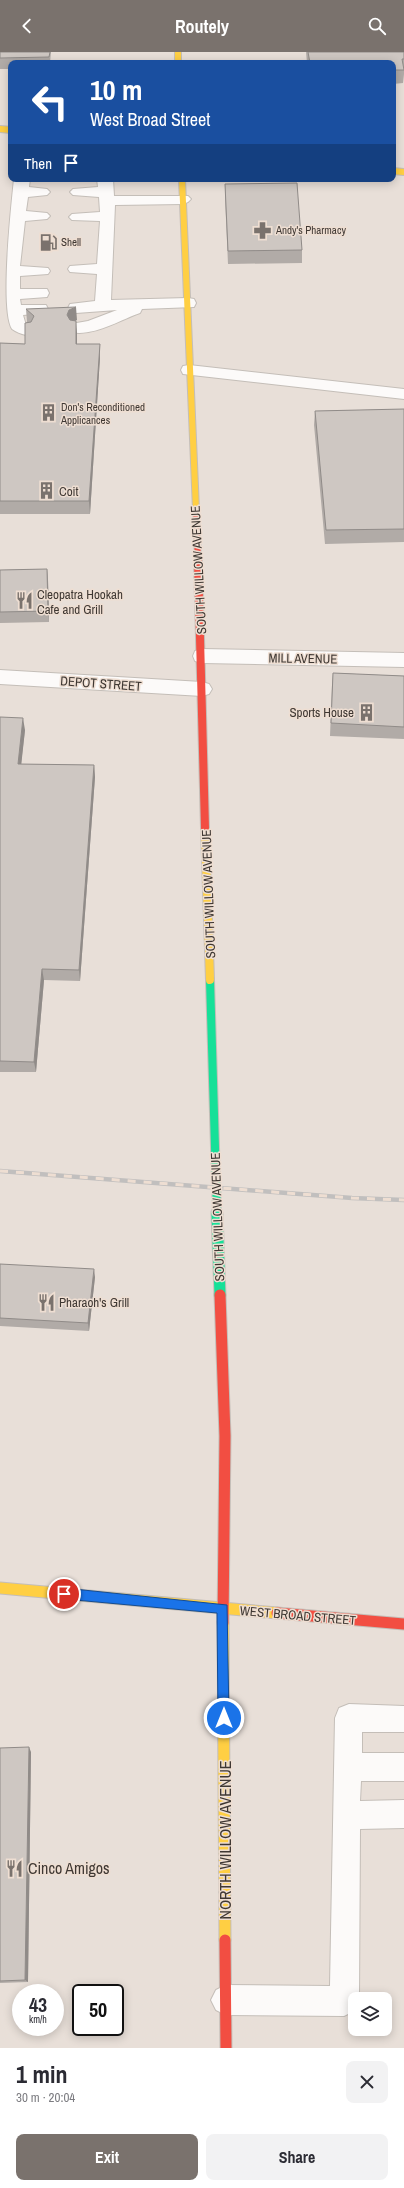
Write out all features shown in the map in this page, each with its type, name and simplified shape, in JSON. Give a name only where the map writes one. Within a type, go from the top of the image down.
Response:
[{"type":"main road","name":"SOUTH WILLOW AVENUE","points":[[182,182],[202,656],[225,1436],[223,1608]]},
{"type":"main road","name":"WEST BROAD STREET","points":[[0,1588],[404,1624]]},
{"type":"main road","name":"NORTH WILLOW AVENUE","points":[[223,1608],[226,2048]]},
{"type":"street","points":[[26,330],[18,325],[13,310],[11,294],[17,216],[21,186],[42,192]]},
{"type":"street","points":[[78,192],[107,197],[182,199]]},
{"type":"street","points":[[77,217],[107,197]]},
{"type":"street","points":[[103,298],[106,269],[107,197]]},
{"type":"street","points":[[17,216],[42,216]]},
{"type":"street","points":[[76,269],[106,269]]},
{"type":"street","points":[[12,271],[42,271]]},
{"type":"street","points":[[11,294],[41,301],[13,310]]},
{"type":"street","points":[[76,300],[103,298],[142,305],[188,303]]},
{"type":"street","points":[[77,328],[91,326],[142,305]]},
{"type":"street","points":[[189,370],[404,394]]},
{"type":"street","name":"MILL AVENUE","points":[[202,656],[404,660]]},
{"type":"street","name":"DEPOT STREET","points":[[0,677],[202,689]]},
{"type":"street","points":[[226,2000],[344,2001],[346,1815],[349,1718],[403,1719]]},
{"type":"street","points":[[347,1767],[404,1767]]},
{"type":"street","points":[[346,1815],[404,1814]]},
{"type":"building","points":[[0,52],[50,52],[49,57],[0,58]]},
{"type":"building","points":[[308,52],[404,52],[404,59],[402,59],[404,70],[396,70],[396,60],[309,60]]},
{"type":"building","name":"Andy's Pharmacy","points":[[297,183],[302,250],[228,251],[225,184]]},
{"type":"building","name":"Don's Reconditioned Applicances","points":[[76,307],[69,310],[67,315],[70,320],[76,321],[76,344],[100,344],[89,501],[0,501],[0,343],[25,344],[25,323],[31,322],[34,316],[26,309]]},
{"type":"building","points":[[404,409],[404,529],[326,530],[315,411]]},
{"type":"building","name":"Cleopatra Hookah Cafe and Grill","points":[[47,569],[48,611],[0,612],[0,570]]},
{"type":"building","name":"Sports House","points":[[333,673],[404,676],[404,727],[331,723]]},
{"type":"building","points":[[0,717],[23,718],[18,764],[94,765],[79,970],[42,969],[34,1062],[0,1061]]},
{"type":"building","name":"Pharaoh's Grill","points":[[0,1264],[94,1269],[88,1323],[0,1318]]},
{"type":"building","name":"Cinco Amigos","points":[[29,1747],[25,1980],[0,1981],[0,1748]]},
{"type":"railway","points":[[0,1171],[352,1198],[404,1200]]},
{"type":"traffic: fast","points":[[210,980],[220,1295]]},
{"type":"traffic: slow","points":[[178,52],[178,60]]},
{"type":"traffic: slow","points":[[0,129],[8,130]]},
{"type":"traffic: slow","points":[[396,171],[404,172]]},
{"type":"traffic: slow","points":[[182,182],[196,510]]},
{"type":"traffic: slow","points":[[205,828],[210,980]]},
{"type":"traffic: slow","points":[[0,1588],[277,1613]]},
{"type":"traffic: slow","points":[[223,1623],[225,1940]]},
{"type":"traffic: jam","points":[[196,510],[202,656],[205,828]]},
{"type":"traffic: jam","points":[[220,1295],[225,1436],[223,1623]]},
{"type":"traffic: jam","points":[[277,1613],[404,1624]]},
{"type":"traffic: jam","points":[[225,1940],[226,2048]]},
{"type":"place","name":"Andy's Pharmacy","points":[[263,230]]},
{"type":"place","name":"Shell","points":[[48,242]]},
{"type":"place","name":"Don's Reconditioned Applicances","points":[[48,413]]},
{"type":"place","name":"Coit","points":[[46,491]]},
{"type":"place","name":"Cleopatra Hookah Cafe and Grill","points":[[24,601]]},
{"type":"place","name":"Sports House","points":[[367,712]]},
{"type":"place","name":"Pharaoh's Grill","points":[[46,1302]]},
{"type":"place","name":"Cinco Amigos","points":[[15,1868]]},
{"type":"route","points":[[64,1594],[223,1608],[224,1718]]}]
